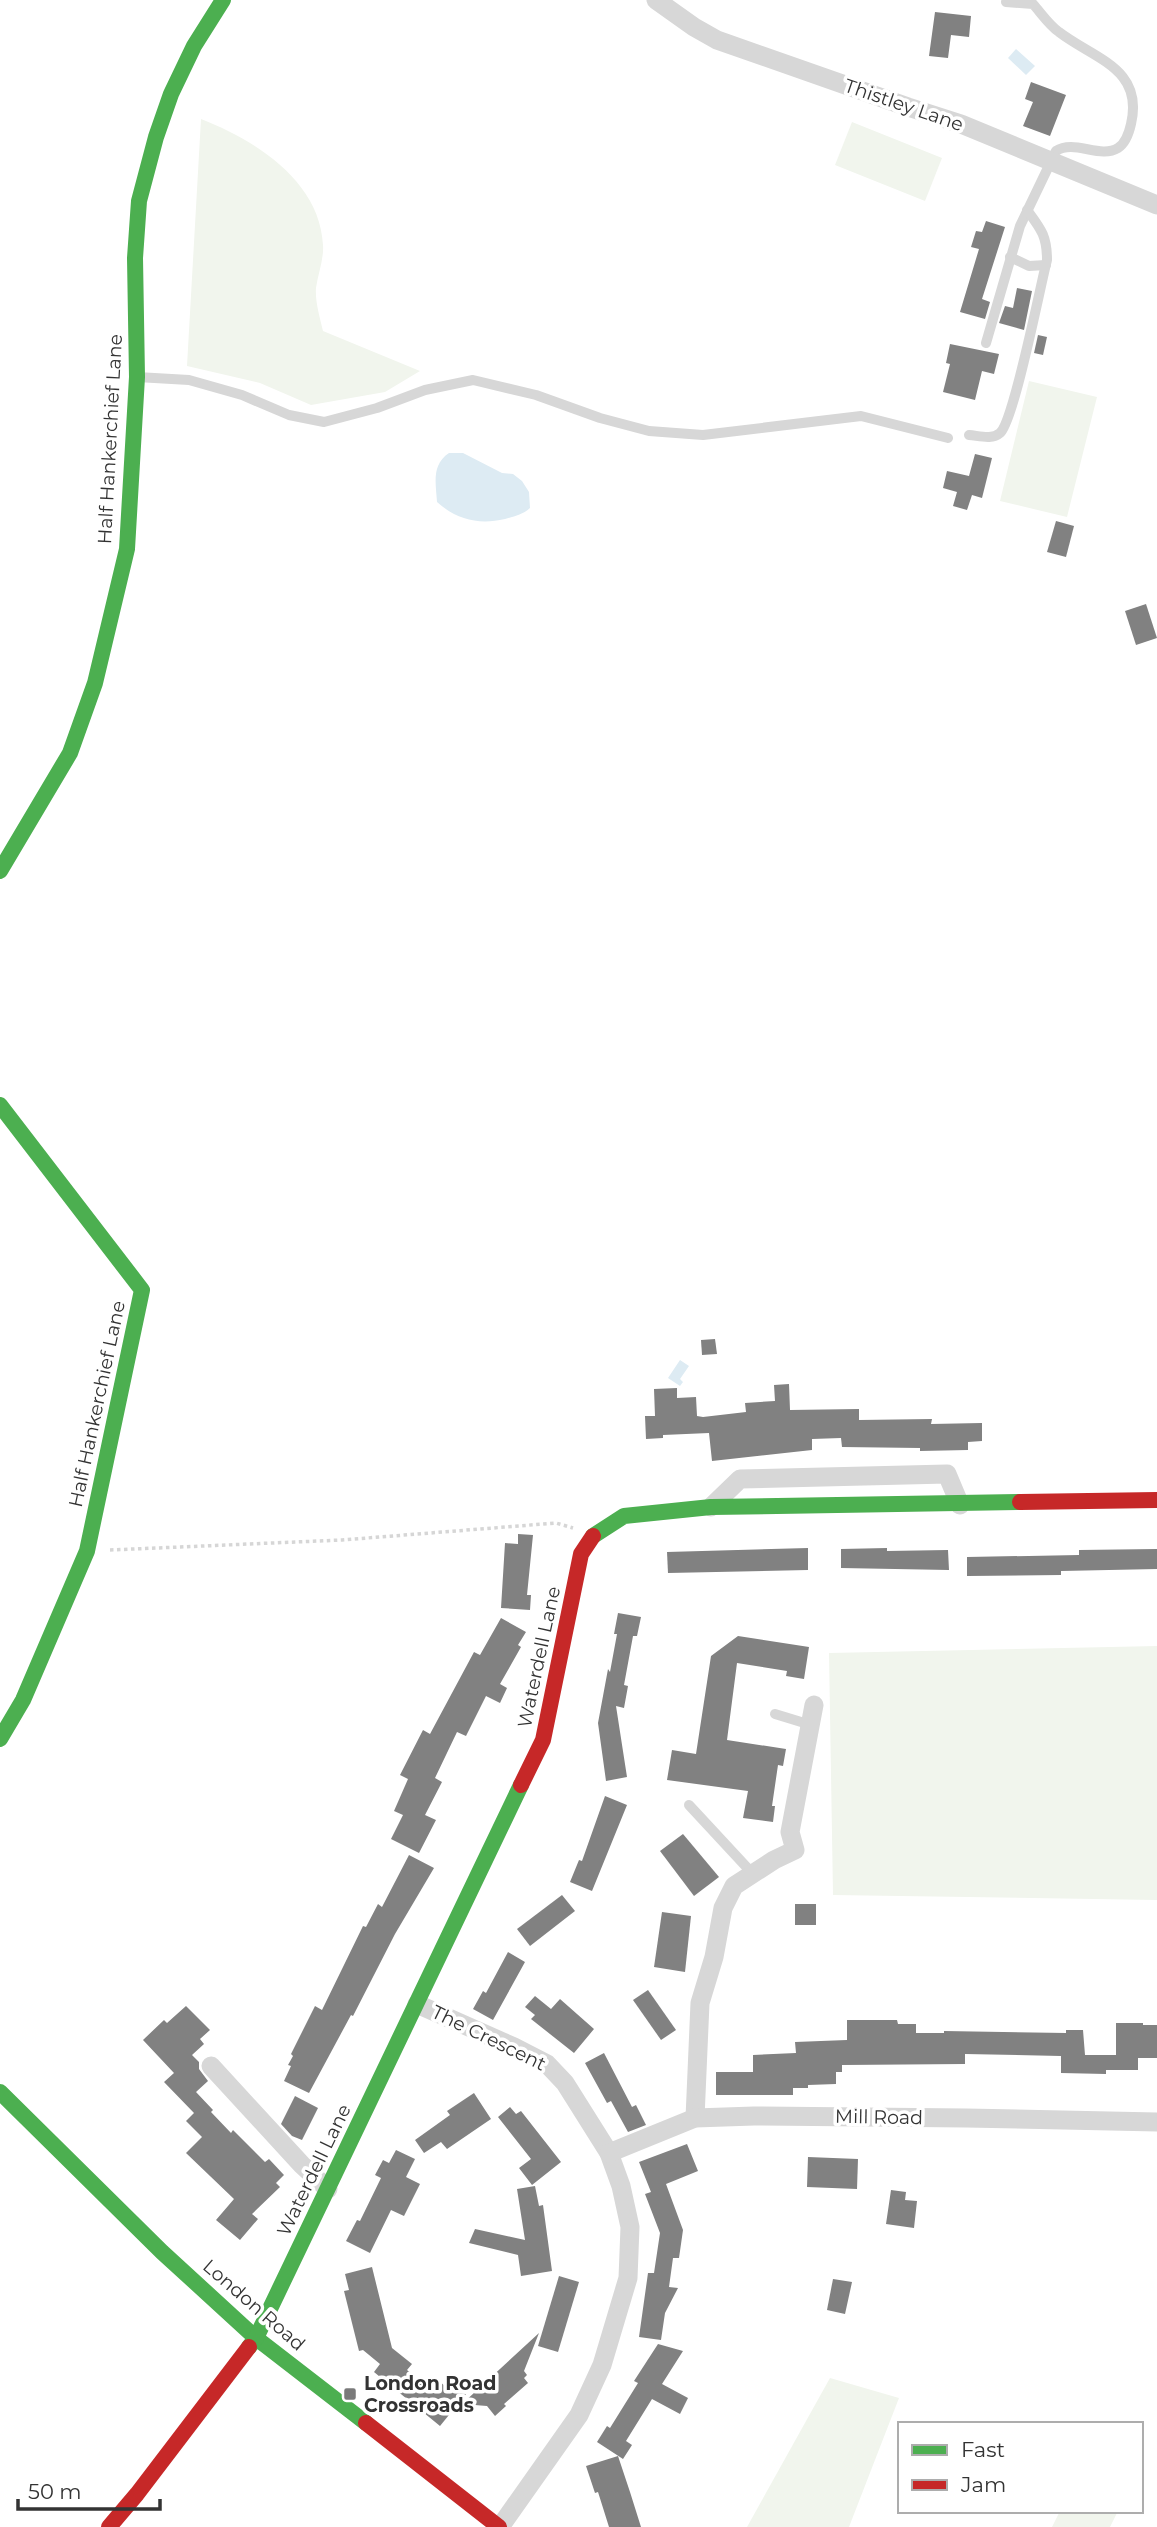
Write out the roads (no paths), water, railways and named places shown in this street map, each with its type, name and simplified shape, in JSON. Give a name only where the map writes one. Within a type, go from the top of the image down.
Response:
[{"type":"street","name":"Half Hankerchief Lane","points":[[0,870],[70,753],[95,683],[127,549],[137,377],[135,258],[139,201],[171,93],[194,46],[223,0]]},
{"type":"street","name":"Thistley Lane","points":[[656,0],[717,40],[961,124],[1157,205]]},
{"type":"street","name":"Half Hankerchief Lane","points":[[0,1105],[142,1290],[87,1551],[23,1700],[0,1739]]},
{"type":"street","points":[[711,1507],[740,1479],[947,1474],[960,1504]]},
{"type":"street","points":[[711,1507],[1157,1500]]},
{"type":"street","name":"Waterdell Lane","points":[[108,2527],[137,2494],[256,2337],[543,1740],[582,1554],[595,1533],[624,1516],[711,1507]]},
{"type":"street","points":[[695,2118],[700,2003],[714,1957],[723,1908],[734,1886],[795,1850],[790,1832],[814,1705]]},
{"type":"street","name":"The Crescent","points":[[417,2004],[547,2064],[565,2083],[609,2153],[631,2227],[628,2278],[615,2329],[602,2365],[579,2415],[500,2527]]},
{"type":"street","points":[[211,2066],[302,2165],[328,2189]]},
{"type":"street","name":"London Road","points":[[0,2092],[162,2252],[256,2337],[500,2527]]},
{"type":"street","name":"Mill Road","points":[[609,2153],[695,2118],[754,2116],[1157,2122]]},
{"type":"lane","points":[[986,343],[1010,257],[1027,210],[1056,151],[1063,146],[1117,149],[1125,141],[1134,112],[1130,86],[1112,64],[1056,31],[1033,4],[1006,2]]},
{"type":"lane","points":[[969,435],[993,438],[1002,432],[1007,422],[1046,265],[1047,242],[1027,210]]},
{"type":"lane","points":[[1010,257],[1029,266],[1046,265]]},
{"type":"lane","points":[[137,377],[189,380],[242,395],[289,415],[324,422],[377,408],[425,390],[473,380],[536,395],[600,418],[649,431],[703,435],[861,416],[948,438]]},
{"type":"lane","points":[[775,1714],[811,1725]]},
{"type":"lane","points":[[689,1805],[753,1874]]},
{"type":"place","name":"London Road Crossroads","points":[[350,2394]]}]
